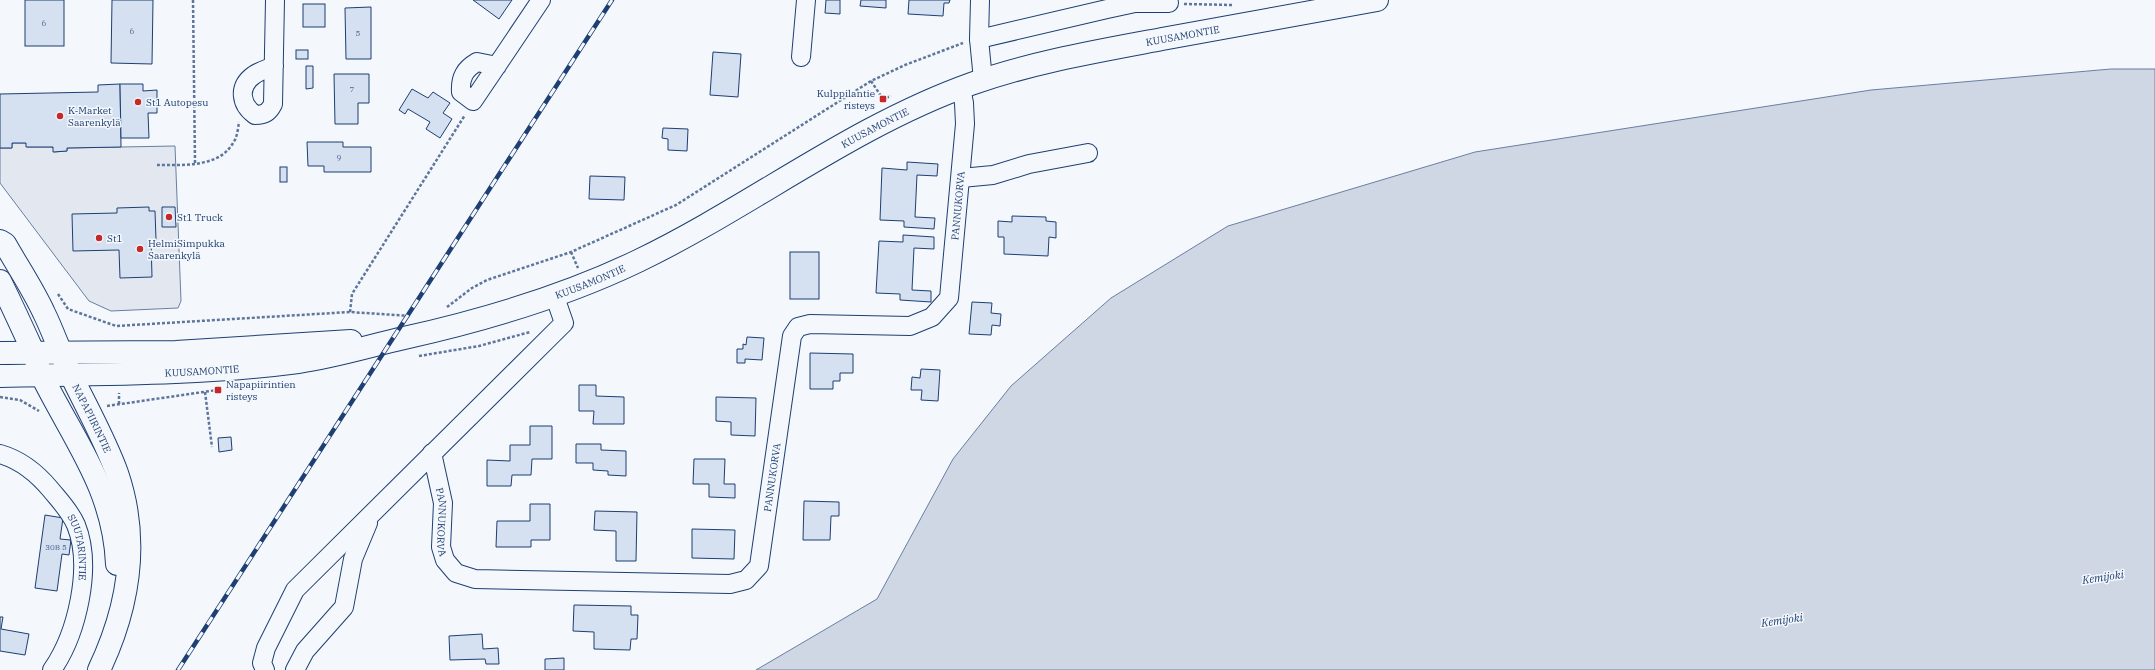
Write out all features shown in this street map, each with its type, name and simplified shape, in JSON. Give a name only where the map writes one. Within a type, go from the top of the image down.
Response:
[{"type":"main road","name":"KUUSAMONTIE","points":[[0,376],[186,372],[254,367],[321,358],[450,329],[555,297],[635,262],[692,234],[852,138],[916,105],[983,80],[1045,63],[1099,51],[1377,0]]},
{"type":"main road","name":"NAPAPIIRINTIE","points":[[0,241],[5,244],[44,313],[71,375],[106,446],[117,473],[124,497],[130,544],[127,583],[111,645],[100,670]]},
{"type":"main road","name":"NAPAPIIRINTIE","points":[[0,281],[34,353],[42,375],[88,457],[100,484],[114,534],[120,611]]},
{"type":"main road","name":"KUUSAMONTIE","points":[[0,353],[62,354],[246,349],[295,343],[402,339]]},
{"type":"street","points":[[274,66],[253,76],[245,85],[242,95],[244,104],[246,108],[255,115],[263,115],[270,110],[274,104],[276,0]]},
{"type":"street","points":[[497,66],[477,62],[467,68],[460,82],[461,92],[473,101],[497,66],[541,0]]},
{"type":"street","points":[[801,57],[806,0]]},
{"type":"street","points":[[980,0],[979,39],[983,80]]},
{"type":"street","points":[[979,39],[1088,6],[1135,3],[1168,3]]},
{"type":"street","name":"PANNUKORVA","points":[[432,453],[443,503],[442,547],[445,560],[456,573],[475,579],[730,584],[746,580],[759,566],[792,336],[798,327],[810,324],[910,326],[932,317],[949,298],[965,124],[964,103],[961,88]]},
{"type":"street","points":[[961,178],[993,175],[1029,164],[1088,153]]},
{"type":"street","points":[[295,670],[305,651],[344,607],[352,559],[371,517],[380,504],[564,323],[555,297]]},
{"type":"street","name":"SUUTARINTIE","points":[[0,454],[23,464],[39,475],[69,511],[81,541],[81,583],[77,614],[60,659],[52,670]]},
{"type":"street","points":[[265,670],[262,663],[266,648],[295,590],[313,571],[371,517]]},
{"type":"path","points":[[193,0],[195,163]]},
{"type":"path","points":[[1168,3],[1236,4]]},
{"type":"path","points":[[444,309],[472,288],[487,280],[571,252],[676,206],[872,81],[912,62],[956,45],[979,39]]},
{"type":"path","points":[[872,81],[883,99]]},
{"type":"path","points":[[350,312],[352,294],[473,101]]},
{"type":"path","points":[[157,165],[195,163],[218,159],[233,143],[240,120],[246,108]]},
{"type":"path","points":[[571,252],[580,272]]},
{"type":"path","points":[[55,290],[68,309],[116,326],[350,312],[415,316]]},
{"type":"path","points":[[104,406],[119,404],[119,390]]},
{"type":"path","points":[[205,392],[212,447]]},
{"type":"path","points":[[0,397],[20,400],[45,414]]},
{"type":"shaded area","points":[[12,143],[26,143],[27,147],[53,147],[54,152],[67,151],[67,148],[175,146],[181,301],[178,308],[111,311],[89,301],[0,183],[0,148],[12,148]]},
{"type":"water","name":"Kemijoki","points":[[2111,69],[2155,69],[2155,670],[756,670],[877,599],[953,459],[1011,386],[1111,298],[1228,226],[1475,152],[1871,90]]},
{"type":"building","points":[[25,0],[64,0],[64,46],[25,46]]},
{"type":"building","points":[[112,0],[153,0],[152,64],[111,63]]},
{"type":"building","points":[[473,0],[512,0],[499,19]]},
{"type":"building","points":[[826,0],[840,0],[840,14],[825,13]]},
{"type":"building","points":[[861,0],[886,0],[886,8],[860,6]]},
{"type":"building","points":[[909,0],[950,0],[949,3],[944,3],[943,16],[908,14]]},
{"type":"building","points":[[303,4],[325,4],[325,27],[303,27]]},
{"type":"building","points":[[371,7],[371,59],[346,59],[345,8]]},
{"type":"building","points":[[296,50],[308,50],[308,59],[296,59]]},
{"type":"building","points":[[713,52],[741,54],[738,97],[710,95]]},
{"type":"building","points":[[306,66],[313,66],[313,88],[306,89]]},
{"type":"building","points":[[334,74],[369,74],[369,103],[358,103],[358,124],[335,124]]},
{"type":"building","name":"K-Market Saarenkylä","points":[[120,84],[121,147],[67,148],[67,151],[53,152],[53,147],[26,147],[26,143],[12,143],[12,148],[0,148],[0,94],[98,92],[98,85]]},
{"type":"building","name":"St1 Autopesu","points":[[120,84],[143,84],[143,91],[157,90],[157,113],[148,113],[149,138],[121,138]]},
{"type":"building","points":[[412,89],[428,98],[433,92],[450,103],[443,113],[452,119],[440,138],[426,129],[430,122],[408,109],[405,114],[399,110]]},
{"type":"building","points":[[663,128],[688,129],[687,151],[668,150],[668,139],[662,138]]},
{"type":"building","points":[[307,142],[343,142],[343,147],[371,147],[371,172],[324,172],[324,166],[308,166]]},
{"type":"building","points":[[907,162],[938,164],[937,176],[917,175],[915,217],[935,218],[934,229],[904,227],[904,221],[880,220],[882,168],[907,170]]},
{"type":"building","points":[[280,167],[287,167],[287,182],[280,182]]},
{"type":"building","points":[[590,176],[625,177],[624,200],[589,199]]},
{"type":"building","points":[[149,207],[149,211],[155,211],[156,240],[151,240],[152,277],[120,278],[119,250],[73,251],[72,214],[117,213],[117,208]]},
{"type":"building","name":"St1 Truck","points":[[162,207],[175,207],[176,227],[162,227]]},
{"type":"building","points":[[1012,216],[1046,217],[1046,221],[1056,222],[1056,238],[1049,237],[1048,256],[1004,254],[1004,237],[998,237],[998,221],[1012,222]]},
{"type":"building","points":[[903,235],[934,237],[934,249],[914,248],[912,290],[931,291],[931,302],[900,300],[900,294],[876,293],[879,241],[903,242]]},
{"type":"building","points":[[790,252],[819,252],[819,299],[790,299]]},
{"type":"building","points":[[972,302],[992,303],[991,313],[1001,314],[1000,326],[992,325],[991,335],[969,334]]},
{"type":"building","points":[[747,337],[764,338],[762,360],[745,359],[745,363],[737,363],[737,349],[743,349],[743,344],[746,345]]},
{"type":"building","points":[[810,353],[853,354],[853,373],[840,373],[840,381],[833,381],[833,389],[810,389]]},
{"type":"building","points":[[921,369],[940,370],[938,401],[921,400],[922,390],[911,390],[912,377],[920,378]]},
{"type":"building","points":[[579,385],[596,385],[596,396],[624,397],[624,424],[593,424],[594,411],[579,411]]},
{"type":"building","points":[[716,397],[756,398],[755,436],[731,435],[731,422],[716,421]]},
{"type":"building","points":[[530,426],[552,426],[552,459],[532,459],[531,475],[512,475],[511,486],[487,486],[487,460],[510,461],[510,445],[530,445]]},
{"type":"building","points":[[231,437],[232,450],[219,452],[218,438]]},
{"type":"building","points":[[576,444],[601,444],[601,450],[626,451],[626,476],[608,475],[608,471],[593,470],[593,463],[576,463]]},
{"type":"building","points":[[694,459],[725,459],[724,484],[735,484],[735,498],[709,497],[709,484],[693,484]]},
{"type":"building","points":[[804,501],[839,502],[839,516],[831,516],[830,540],[803,540]]},
{"type":"building","points":[[530,504],[550,504],[550,540],[531,540],[531,547],[496,547],[497,521],[530,521]]},
{"type":"building","points":[[595,511],[637,512],[636,561],[616,561],[616,531],[594,530]]},
{"type":"building","points":[[45,515],[63,518],[60,539],[71,540],[69,555],[62,554],[57,591],[35,588]]},
{"type":"building","points":[[692,529],[735,530],[734,559],[692,558]]},
{"type":"building","points":[[574,605],[631,606],[631,615],[638,615],[637,639],[631,639],[630,650],[594,649],[594,632],[573,631]]},
{"type":"building","points":[[0,617],[3,617],[1,629],[29,634],[25,655],[0,651]]},
{"type":"building","points":[[482,634],[483,649],[498,648],[499,664],[486,664],[485,659],[450,660],[449,636]]},
{"type":"building","points":[[564,658],[564,670],[545,670],[545,659]]},
{"type":"railway","points":[[178,670],[612,0]]},
{"type":"place","name":"Kulppilantie risteys","points":[[883,99]]},
{"type":"place","name":"St1 Autopesu","points":[[138,102]]},
{"type":"place","name":"K-Market Saarenkylä","points":[[60,116]]},
{"type":"place","name":"St1 Truck","points":[[169,217]]},
{"type":"place","name":"St1","points":[[99,238]]},
{"type":"place","name":"HelmiSimpukka Saarenkylä","points":[[140,249]]},
{"type":"place","name":"Napapiirintien risteys","points":[[218,390]]}]
